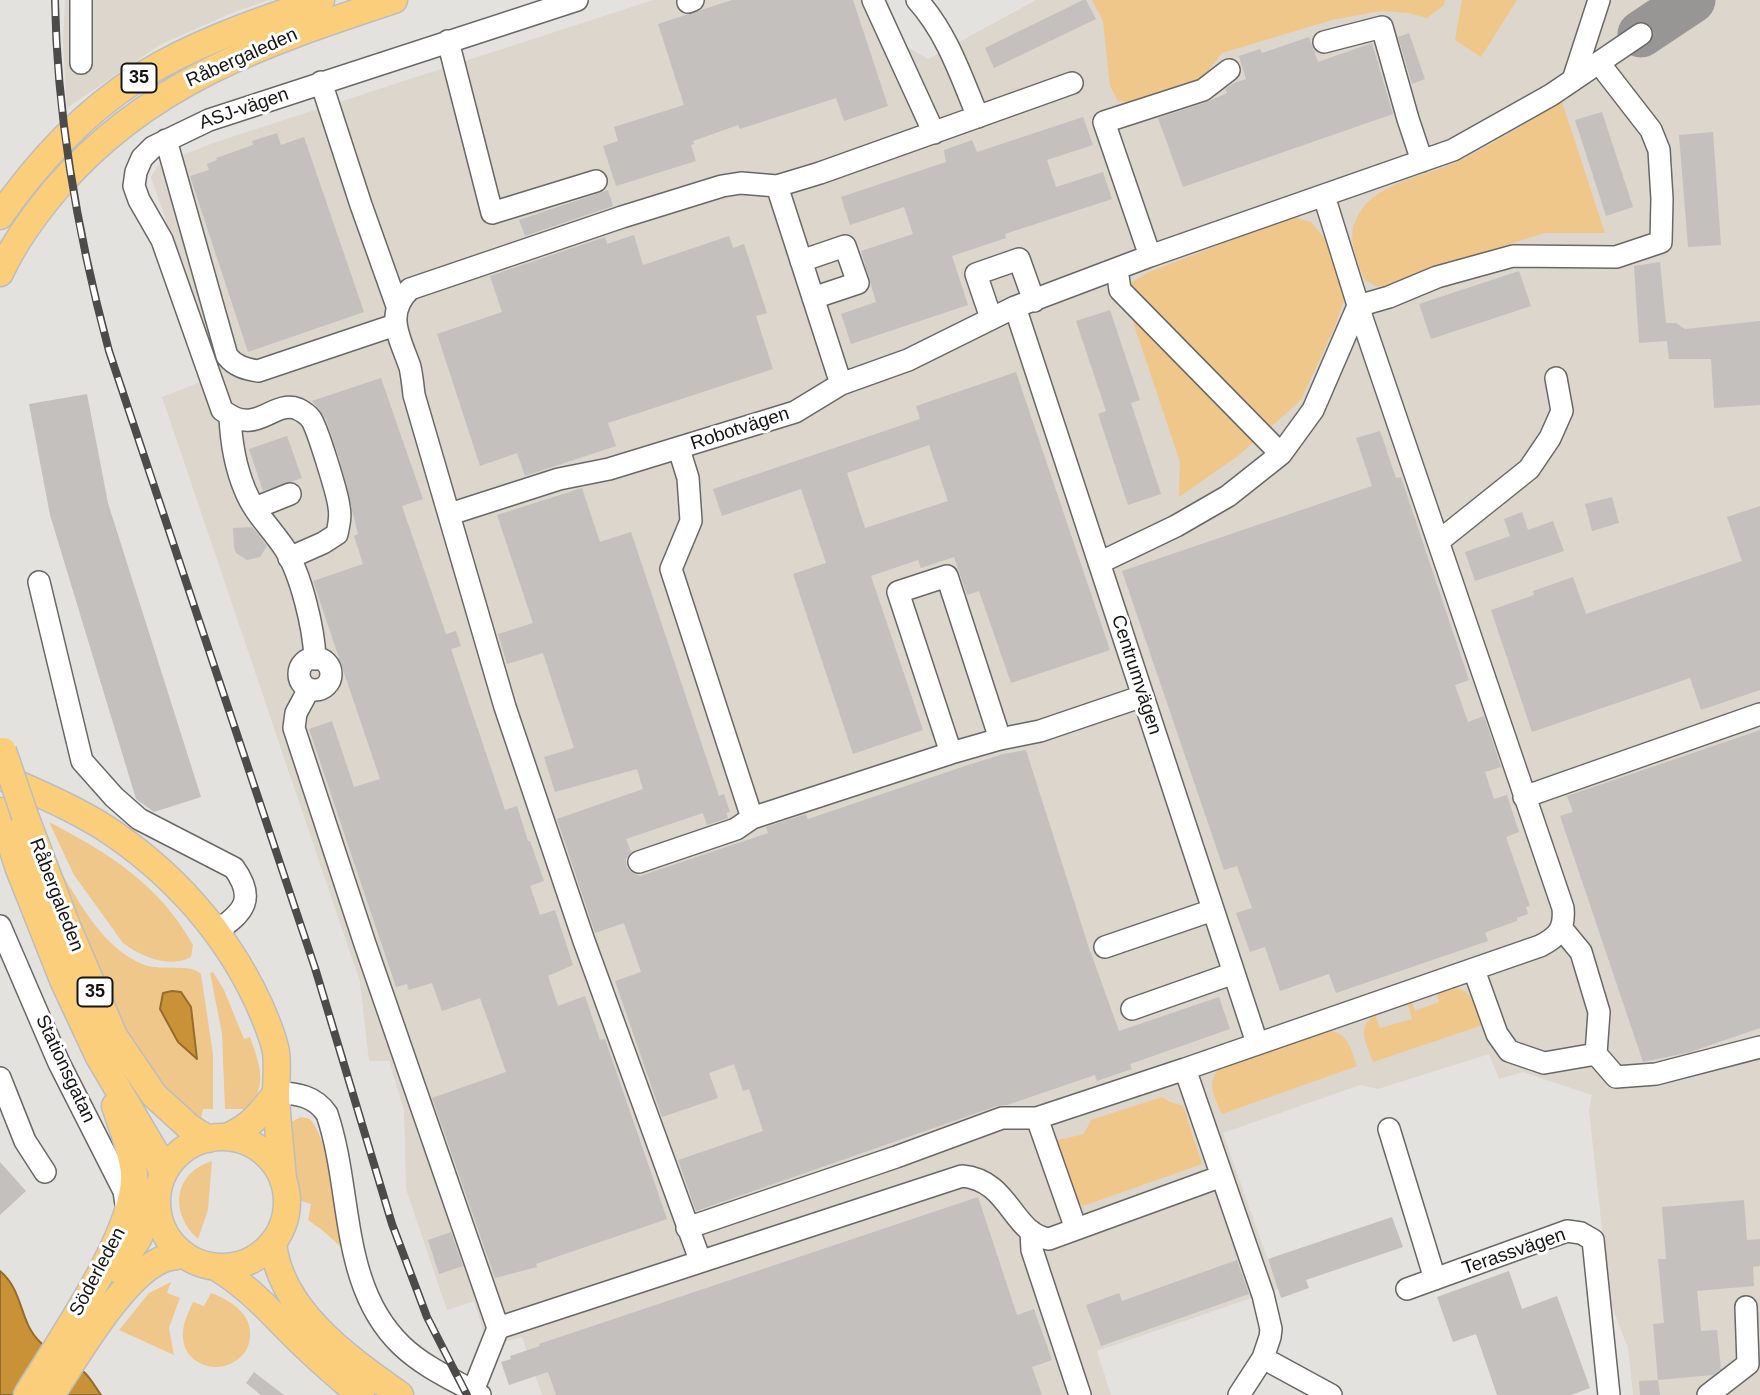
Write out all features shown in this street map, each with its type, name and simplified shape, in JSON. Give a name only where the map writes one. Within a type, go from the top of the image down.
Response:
[{"type":"main road","name":"Råbergaleden","points":[[0,216],[47,156],[97,109],[127,86],[160,64],[214,39],[321,0]]},
{"type":"main road","name":"Råbergaleden","points":[[0,274],[22,234],[43,204],[106,136],[143,109],[228,61],[277,40],[394,0]]},
{"type":"main road","name":"Råbergaleden","points":[[1,755],[41,928],[99,1057],[155,1152],[159,1186]]},
{"type":"main road","points":[[1,755],[68,807],[105,828],[162,872],[190,899],[240,967],[266,1021],[278,1071],[276,1093],[283,1180],[287,1196],[282,1228],[264,1252],[242,1264],[216,1267],[204,1265],[183,1255]]},
{"type":"main road","name":"Råbergaleden","points":[[13,814],[67,926],[114,1035],[153,1095],[172,1113],[217,1138]]},
{"type":"main road","name":"Söderleden","points":[[51,1395],[119,1236],[127,1213],[134,1175],[131,1156],[99,1057]]},
{"type":"main road","points":[[159,1186],[169,1164],[186,1148],[241,1132],[276,1093]]},
{"type":"main road","name":"35","points":[[217,1138],[255,1146],[276,1167],[283,1180]]},
{"type":"main road","name":"Söderleden","points":[[27,1395],[80,1331],[138,1239],[159,1186]]},
{"type":"main road","name":"35","points":[[159,1186],[157,1213],[162,1229],[183,1255]]},
{"type":"main road","points":[[273,1242],[278,1271],[299,1306],[331,1340],[400,1395]]},
{"type":"main road","name":"Söderleden","points":[[80,1331],[141,1274],[162,1259],[183,1255]]},
{"type":"main road","points":[[216,1267],[260,1298],[305,1346],[361,1395]]},
{"type":"street","points":[[81,0],[81,63]]},
{"type":"street","name":"ASJ-vägen","points":[[230,416],[222,410],[162,240],[134,186],[142,158],[153,147],[209,120],[577,0]]},
{"type":"street","points":[[873,0],[933,133]]},
{"type":"street","points":[[917,0],[949,48],[978,117]]},
{"type":"street","points":[[1573,80],[1599,0]]},
{"type":"street","points":[[1324,42],[1382,27],[1422,162]]},
{"type":"street","name":"Robotvägen","points":[[450,514],[559,479],[609,469],[795,412],[841,384],[908,360],[1024,304],[1150,256],[1453,150],[1551,95],[1641,34]]},
{"type":"street","points":[[448,41],[492,213],[596,181]]},
{"type":"street","points":[[1099,563],[1176,526],[1228,496],[1281,454],[1312,410],[1358,306],[1437,277],[1513,256],[1616,257],[1661,242],[1659,149],[1651,130],[1599,63]]},
{"type":"street","points":[[1150,256],[1104,122],[1203,90],[1229,70]]},
{"type":"street","points":[[321,82],[396,316],[411,371],[414,395],[505,708],[584,941],[700,1260]]},
{"type":"street","points":[[396,316],[402,297],[410,289],[424,283],[722,186],[741,183],[777,186],[820,173],[1072,83]]},
{"type":"street","points":[[166,140],[227,356],[232,362],[240,367],[258,371],[396,316]]},
{"type":"street","points":[[777,186],[841,384]]},
{"type":"street","points":[[687,1228],[1002,1118],[1037,1118],[1185,1069],[1540,946],[1553,940],[1562,929],[1563,908],[1358,306],[1324,197]]},
{"type":"street","points":[[801,261],[845,246],[858,284],[813,298]]},
{"type":"street","name":"Centrumvägen","points":[[991,318],[976,274],[1019,259],[1024,304],[1099,563],[1257,1043]]},
{"type":"street","points":[[1117,269],[1120,289],[1281,454]]},
{"type":"street","points":[[1439,541],[1529,469],[1550,438],[1562,411],[1556,378]]},
{"type":"street","points":[[276,1093],[307,1097],[321,1106],[327,1114],[342,1175],[360,1280],[369,1303],[384,1326],[402,1346],[423,1362],[477,1393],[498,1328],[294,728],[296,713],[309,689],[301,682],[299,672],[305,662],[315,659],[311,620],[289,558],[246,491],[232,449],[230,416],[243,421],[257,419],[288,407],[300,410],[312,419],[339,505],[341,520],[337,534],[289,558]]},
{"type":"street","points":[[679,449],[688,478],[691,521],[671,569],[752,818]]},
{"type":"street","points":[[255,508],[290,494]]},
{"type":"street","points":[[951,753],[898,592],[947,576],[1000,738]]},
{"type":"street","points":[[39,582],[82,761],[114,797],[139,819],[234,868],[243,881],[246,895],[244,907],[237,916],[216,931]]},
{"type":"street","points":[[639,862],[736,828],[752,818],[951,753],[1000,738],[1040,731],[1143,696]]},
{"type":"street","points":[[1524,797],[1760,714]]},
{"type":"street","points":[[1105,947],[1213,910]]},
{"type":"street","name":"Stationsgatan","points":[[0,926],[59,1063],[124,1191],[127,1213]]},
{"type":"street","points":[[1562,929],[1581,952],[1599,1012],[1596,1054],[1616,1077],[1656,1074],[1760,1047]]},
{"type":"street","points":[[1474,970],[1497,1034],[1509,1051],[1545,1063],[1596,1054]]},
{"type":"street","points":[[1132,1009],[1234,973]]},
{"type":"street","points":[[1185,1069],[1263,1295],[1270,1329],[1263,1358],[1239,1395]]},
{"type":"street","points":[[0,1078],[6,1116],[45,1172]]},
{"type":"street","points":[[1037,1118],[1076,1229]]},
{"type":"street","points":[[1389,1129],[1435,1279]]},
{"type":"street","points":[[498,1328],[558,1319],[700,1260],[961,1176],[975,1177],[988,1184],[999,1192],[1031,1231],[1049,1239],[1222,1176]]},
{"type":"street","points":[[1031,1231],[1032,1250],[1080,1395]]},
{"type":"street","name":"Terassvägen","points":[[1407,1289],[1567,1231],[1581,1233],[1593,1240],[1609,1395]]},
{"type":"street","points":[[1708,1395],[1748,1364],[1745,1307]]},
{"type":"street","points":[[1263,1358],[1331,1395]]},
{"type":"shaded area","points":[[65,0],[269,0],[161,44],[67,108],[63,41]]},
{"type":"shaded area","points":[[653,0],[888,0],[907,47],[928,59],[1036,0],[1760,0],[1760,1395],[1633,1395],[1628,1348],[1610,1302],[1589,1111],[1592,1095],[1523,1072],[1499,1079],[1489,1054],[1378,1089],[1360,1085],[1223,1133],[1278,1289],[1097,1351],[1111,1395],[542,1395],[522,1337],[501,1343],[485,1336],[474,1301],[447,1310],[406,1189],[404,1110],[389,1061],[369,1061],[360,982],[162,397],[219,375],[151,177],[158,165],[213,143]]},
{"type":"shaded area","points":[[1092,0],[1445,0],[1444,5],[1427,18],[1408,13],[1380,11],[1332,20],[1222,53],[1199,83],[1138,103],[1118,101],[1110,86],[1103,21]]},
{"type":"shaded area","points":[[1462,0],[1517,0],[1481,57],[1455,40]]},
{"type":"shaded area","points":[[1562,102],[1605,233],[1545,233],[1459,260],[1388,287],[1376,286],[1364,279],[1352,236],[1355,222],[1373,198],[1400,182],[1459,161]]},
{"type":"shaded area","points":[[1292,217],[1311,222],[1330,245],[1345,298],[1335,326],[1301,400],[1238,456],[1179,497],[1180,462],[1131,316],[1129,284],[1149,272]]},
{"type":"shaded area","points":[[49,822],[112,859],[149,888],[180,924],[193,945],[191,957],[173,962],[164,961],[146,956],[123,943],[74,875]]},
{"type":"shaded area","points":[[54,861],[81,906],[115,947],[145,965],[190,969],[201,974],[213,1054],[213,1109],[203,1109],[201,1119],[156,1080],[122,1024]]},
{"type":"shaded area","points":[[213,972],[224,990],[244,1039],[250,1037],[258,1060],[259,1088],[243,1118],[243,1109],[225,1109],[222,1034],[210,973]]},
{"type":"shaded area","points":[[1458,988],[1471,998],[1483,1025],[1373,1062],[1364,1036],[1365,1025],[1369,1020],[1375,1015],[1380,1028],[1412,1019],[1408,1005],[1412,1002],[1415,1011],[1439,1002],[1437,994]]},
{"type":"shaded area","points":[[181,992],[191,1007],[197,1059],[178,1042],[160,1009],[163,993]]},
{"type":"shaded area","points":[[1331,1031],[1346,1039],[1357,1066],[1222,1114],[1212,1084],[1215,1073],[1220,1068]]},
{"type":"shaded area","points":[[1162,1097],[1183,1106],[1202,1164],[1083,1206],[1073,1200],[1054,1141],[1084,1134],[1091,1120]]},
{"type":"shaded area","points":[[301,1117],[310,1119],[323,1144],[337,1200],[341,1247],[308,1220],[311,1204],[301,1201],[289,1141],[291,1122]]},
{"type":"shaded area","points":[[212,1161],[208,1210],[198,1239],[182,1218],[180,1195],[189,1175]]},
{"type":"shaded area","points":[[0,1271],[18,1297],[33,1334],[45,1346],[85,1373],[101,1395],[0,1395]]},
{"type":"shaded area","points":[[171,1282],[167,1293],[180,1298],[169,1328],[174,1355],[119,1330],[149,1293]]},
{"type":"shaded area","points":[[211,1293],[241,1311],[249,1325],[250,1334],[243,1355],[232,1363],[218,1367],[204,1365],[191,1357],[183,1338],[185,1322],[193,1302],[204,1306]]},
{"type":"building","points":[[732,0],[853,0],[888,106],[844,121],[836,98],[740,129],[738,125],[693,141],[694,144],[691,145],[696,161],[616,186],[603,146],[618,141],[614,127],[684,105],[658,24]]},
{"type":"building","points":[[1086,0],[1096,19],[994,68],[985,48]]},
{"type":"building","points":[[1409,33],[1425,79],[1412,84],[1398,37]]},
{"type":"building","points":[[1309,37],[1318,62],[1372,43],[1393,114],[1183,187],[1158,118],[1207,102],[1227,93],[1225,89],[1234,83],[1246,79],[1239,56],[1260,49],[1262,53]]},
{"type":"building","points":[[1602,112],[1633,207],[1606,216],[1575,120]]},
{"type":"building","points":[[1083,117],[1093,145],[1047,160],[1056,187],[1103,172],[1112,199],[1005,234],[1006,238],[952,256],[968,305],[851,344],[841,314],[876,302],[861,251],[913,234],[904,207],[850,225],[841,197],[946,162],[944,150],[972,140],[977,152]]},
{"type":"building","points":[[1713,132],[1721,245],[1688,247],[1679,135]]},
{"type":"building","points":[[277,133],[281,145],[304,137],[364,312],[248,352],[190,176],[209,170],[207,164],[217,160],[216,158]]},
{"type":"building","points":[[608,190],[613,206],[525,236],[519,220]]},
{"type":"building","points":[[634,235],[643,265],[729,236],[733,248],[744,244],[767,313],[756,316],[773,369],[608,423],[616,446],[525,476],[517,453],[480,466],[437,334],[502,312],[490,276],[605,237],[607,244]]},
{"type":"building","points":[[1660,262],[1666,323],[1676,323],[1685,329],[1760,321],[1760,405],[1714,408],[1711,359],[1669,359],[1667,341],[1639,343],[1634,266]]},
{"type":"building","points":[[1519,271],[1531,306],[1431,339],[1419,304]]},
{"type":"building","points":[[1110,310],[1140,400],[1131,403],[1161,494],[1128,505],[1098,414],[1106,411],[1076,321]]},
{"type":"building","points":[[1016,372],[1110,650],[1011,683],[979,591],[967,595],[954,557],[921,568],[918,560],[871,576],[923,730],[853,754],[793,574],[826,563],[801,489],[722,516],[713,489],[920,419],[916,406]],"holes":[[[929,445],[948,501],[865,528],[847,473]]]},
{"type":"building","points":[[381,378],[423,499],[402,506],[446,634],[456,631],[461,646],[451,649],[505,810],[517,806],[544,881],[530,886],[540,915],[555,910],[573,965],[548,976],[558,1006],[585,996],[600,1040],[605,1039],[667,1219],[536,1264],[537,1267],[495,1278],[432,1098],[506,1072],[480,998],[442,1011],[432,983],[409,990],[407,984],[396,987],[309,729],[332,721],[354,787],[380,779],[313,581],[363,564],[354,536],[358,534],[339,458],[326,419],[312,401]]},
{"type":"building","points":[[87,394],[108,503],[201,797],[154,812],[136,799],[50,515],[29,404]]},
{"type":"building","points":[[1380,431],[1396,478],[1401,477],[1469,680],[1455,685],[1468,722],[1484,716],[1501,767],[1485,772],[1494,799],[1507,795],[1519,832],[1506,837],[1530,906],[1526,907],[1528,914],[1517,918],[1517,921],[1485,933],[1488,941],[1336,993],[1329,974],[1280,991],[1265,947],[1250,952],[1236,913],[1252,908],[1237,866],[1224,870],[1122,571],[1372,486],[1356,438]]},
{"type":"building","points":[[287,436],[302,478],[263,491],[249,449]]},
{"type":"building","points":[[582,488],[600,542],[631,532],[719,796],[724,794],[730,812],[726,813],[728,818],[707,825],[703,813],[626,839],[631,852],[626,859],[626,866],[631,872],[640,876],[768,833],[766,827],[806,814],[808,819],[968,765],[1026,750],[1088,945],[1119,1031],[1219,997],[1230,1029],[1130,1064],[1132,1069],[1097,1081],[1095,1075],[997,1106],[696,1211],[678,1160],[763,1131],[749,1089],[743,1091],[734,1064],[709,1073],[718,1098],[662,1117],[615,981],[641,972],[624,923],[595,933],[557,819],[643,789],[637,769],[555,792],[544,757],[574,748],[543,653],[507,664],[498,634],[533,623],[497,515]]},
{"type":"building","points":[[1612,497],[1619,523],[1592,531],[1585,504]]},
{"type":"building","points":[[1760,506],[1760,690],[1701,710],[1690,678],[1532,732],[1491,610],[1534,595],[1533,591],[1573,577],[1586,614],[1742,561],[1727,517]]},
{"type":"building","points":[[1522,512],[1528,530],[1553,521],[1564,551],[1475,581],[1465,552],[1510,536],[1504,519]]},
{"type":"building","points":[[252,527],[267,546],[260,557],[247,560],[236,553],[233,528]]},
{"type":"building","points":[[1760,730],[1760,1028],[1690,1052],[1643,1062],[1560,816],[1573,812],[1567,796]]},
{"type":"building","points":[[0,1162],[26,1191],[0,1215]]},
{"type":"building","points":[[978,1197],[1017,1315],[1034,1309],[1052,1360],[1032,1367],[1042,1395],[556,1395],[548,1372],[509,1385],[501,1362],[511,1359],[510,1356],[540,1346],[539,1344]]},
{"type":"building","points":[[1744,1200],[1747,1240],[1760,1239],[1760,1266],[1753,1267],[1754,1286],[1697,1291],[1701,1331],[1717,1330],[1721,1369],[1713,1375],[1658,1380],[1653,1324],[1664,1323],[1658,1259],[1666,1259],[1662,1207]]},
{"type":"building","points":[[1392,1217],[1403,1247],[1306,1280],[1309,1288],[1281,1298],[1268,1259]]},
{"type":"building","points":[[451,1232],[463,1266],[439,1274],[428,1240]]},
{"type":"building","points":[[1237,1260],[1249,1294],[1101,1346],[1086,1305],[1119,1293],[1122,1301]]},
{"type":"building","points":[[1509,1271],[1522,1309],[1557,1296],[1590,1388],[1571,1395],[1497,1395],[1476,1334],[1453,1342],[1437,1297]]},
{"type":"building","points":[[254,1372],[284,1395],[261,1395],[246,1383]]},
{"type":"building","points":[[1658,1380],[1660,1395],[1640,1395],[1639,1381]]},
{"type":"taxiway","points":[[1641,34],[1692,0]]},
{"type":"railway","points":[[55,0],[60,89],[71,177],[109,351],[315,968],[392,1224],[427,1317],[467,1395]]}]
